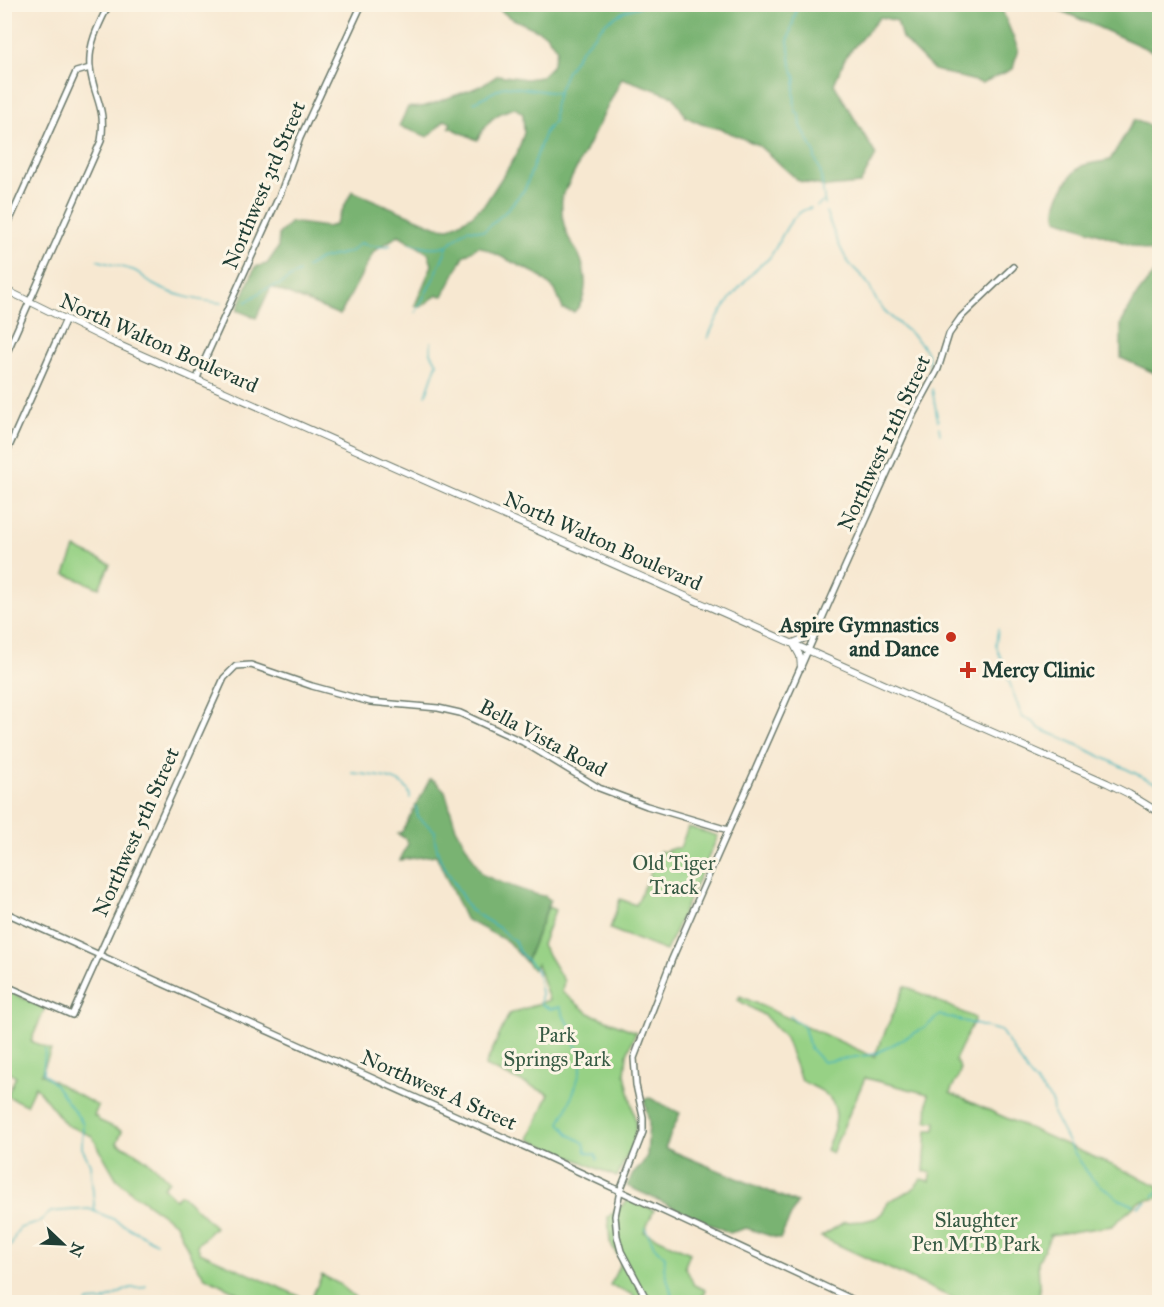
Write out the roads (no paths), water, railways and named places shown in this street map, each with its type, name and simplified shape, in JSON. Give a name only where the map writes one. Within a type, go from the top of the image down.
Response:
[{"type":"main road","name":"North Walton Boulevard","points":[[4,289],[197,379],[1107,783],[1160,813]]},
{"type":"main road","points":[[801,668],[800,656],[793,644],[815,634]]},
{"type":"street","points":[[4,359],[101,141],[102,111],[90,68],[91,47],[109,4]]},
{"type":"street","name":"Northwest 3rd Street","points":[[197,379],[281,192],[300,138],[362,4]]},
{"type":"street","points":[[4,233],[76,72],[90,68]]},
{"type":"street","name":"Northwest 12th Street","points":[[648,1302],[629,1266],[617,1236],[615,1216],[620,1191],[643,1132],[643,1117],[636,1085],[634,1058],[672,959],[914,412],[932,383],[954,326],[1013,267]]},
{"type":"street","points":[[4,458],[66,319]]},
{"type":"street","name":"Bella Vista Road","points":[[236,666],[251,665],[312,686],[370,702],[438,708],[460,713],[523,742],[599,788],[647,806],[728,831]]},
{"type":"street","name":"Northwest 5th Street","points":[[4,985],[72,1015],[224,678],[236,666]]},
{"type":"street","name":"Northwest A Street","points":[[4,912],[620,1191],[858,1302]]},
{"type":"waterway","points":[[416,312],[448,245],[467,229],[484,231],[525,189],[545,132],[554,121],[554,107],[558,93],[566,73],[580,51],[606,22],[625,11],[647,4]]},
{"type":"waterway","points":[[798,4],[788,41],[791,65],[796,79],[795,110],[800,116],[801,126],[815,153],[820,169],[825,205]]},
{"type":"waterway","points":[[474,102],[505,86],[558,93]]},
{"type":"waterway","points":[[817,206],[823,202]]},
{"type":"waterway","points":[[708,338],[730,299],[770,257],[791,221],[803,210],[811,208]]},
{"type":"waterway","points":[[826,212],[849,263],[866,281],[877,302],[922,345],[930,366],[929,380]]},
{"type":"waterway","points":[[306,268],[320,259],[350,252],[360,243],[380,247],[391,245]]},
{"type":"waterway","points":[[410,243],[433,247],[447,245]]},
{"type":"waterway","points":[[97,260],[133,270],[152,284],[168,291],[195,299],[221,303]]},
{"type":"waterway","points":[[246,302],[265,289],[279,285],[299,272]]},
{"type":"waterway","points":[[426,395],[437,363],[431,353],[431,342]]},
{"type":"waterway","points":[[932,389],[938,421]]},
{"type":"waterway","points":[[939,427],[940,434]]},
{"type":"waterway","points":[[998,629],[996,645],[1022,717],[1033,722],[1040,729],[1151,781],[1160,783]]},
{"type":"waterway","points":[[352,773],[396,781],[408,791],[410,798]]},
{"type":"waterway","points":[[416,807],[418,817],[435,831],[440,859],[470,910],[499,928],[515,942],[519,952],[537,970],[541,1004],[550,1009],[560,1007],[565,1019],[574,1030],[573,1040],[582,1052],[581,1068],[560,1123],[570,1135],[584,1143],[586,1152],[596,1155],[597,1160]]},
{"type":"waterway","points":[[790,1016],[804,1027],[810,1048],[823,1062],[875,1054],[924,1028],[940,1015],[1001,1031],[1030,1076],[1052,1101],[1053,1113],[1070,1146],[1091,1178],[1119,1199],[1133,1205]]},
{"type":"waterway","points":[[45,1050],[43,1073],[55,1085],[83,1123],[82,1148],[90,1164],[95,1212]]},
{"type":"waterway","points":[[1153,1196],[1160,1190]]},
{"type":"waterway","points":[[1138,1207],[1146,1202]]},
{"type":"waterway","points":[[4,1253],[12,1244],[20,1228],[37,1223],[51,1212],[89,1209],[113,1219],[156,1243]]},
{"type":"waterway","points":[[645,1228],[654,1246],[665,1257],[664,1268],[674,1302]]},
{"type":"waterway","points":[[87,1302],[103,1301],[130,1288],[146,1286]]},
{"type":"place","name":"Aspire Gymnastics and Dance","points":[[951,637]]},
{"type":"place","name":"Mercy Clinic","points":[[968,670]]},
{"type":"park label","name":"Old Tiger Track","points":[[674,875]]},
{"type":"park label","name":"Park Springs Park","points":[[557,1047]]},
{"type":"park label","name":"Slaughter Pen MTB Park","points":[[976,1232]]}]
